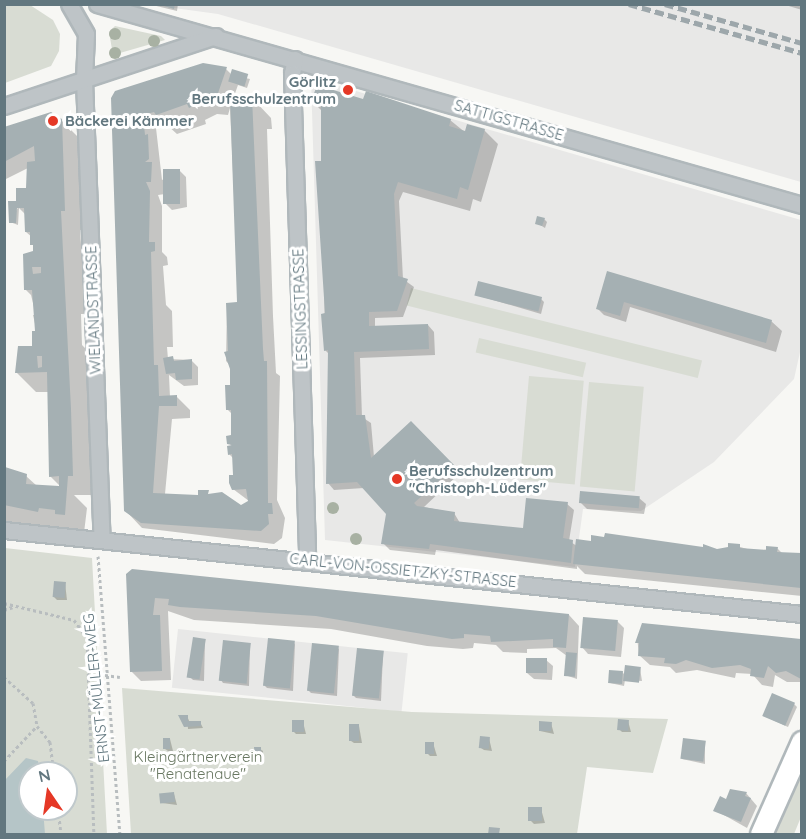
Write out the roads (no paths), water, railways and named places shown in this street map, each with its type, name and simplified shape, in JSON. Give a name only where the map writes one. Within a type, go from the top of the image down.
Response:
[{"type":"street","name":"WIELANDSTRASSE","points":[[69,4],[86,34],[84,80],[102,540]]},
{"type":"street","name":"SATTIGSTRASSE","points":[[97,4],[216,36],[801,206]]},
{"type":"street","points":[[4,106],[216,36]]},
{"type":"street","name":"LESSINGSTRASSE","points":[[295,59],[292,73],[308,559]]},
{"type":"street","name":"CARL-VON-OSSIETZKY-STRASSE","points":[[4,530],[308,559],[801,614]]},
{"type":"street","points":[[761,834],[801,742]]},
{"type":"railway","points":[[629,4],[802,53]]},
{"type":"railway","points":[[665,4],[802,43]]},
{"type":"place","name":"Görlitz Berufsschulzentrum","points":[[348,90]]},
{"type":"place","name":"Bäckerei Kämmer","points":[[53,121]]},
{"type":"place","name":"Berufsschulzentrum \"Christoph-Lüders\"","points":[[397,479]]},
{"type":"park label","name":"Kleingärtnerverein \"Renatenaue\"","points":[[198,764]]}]
